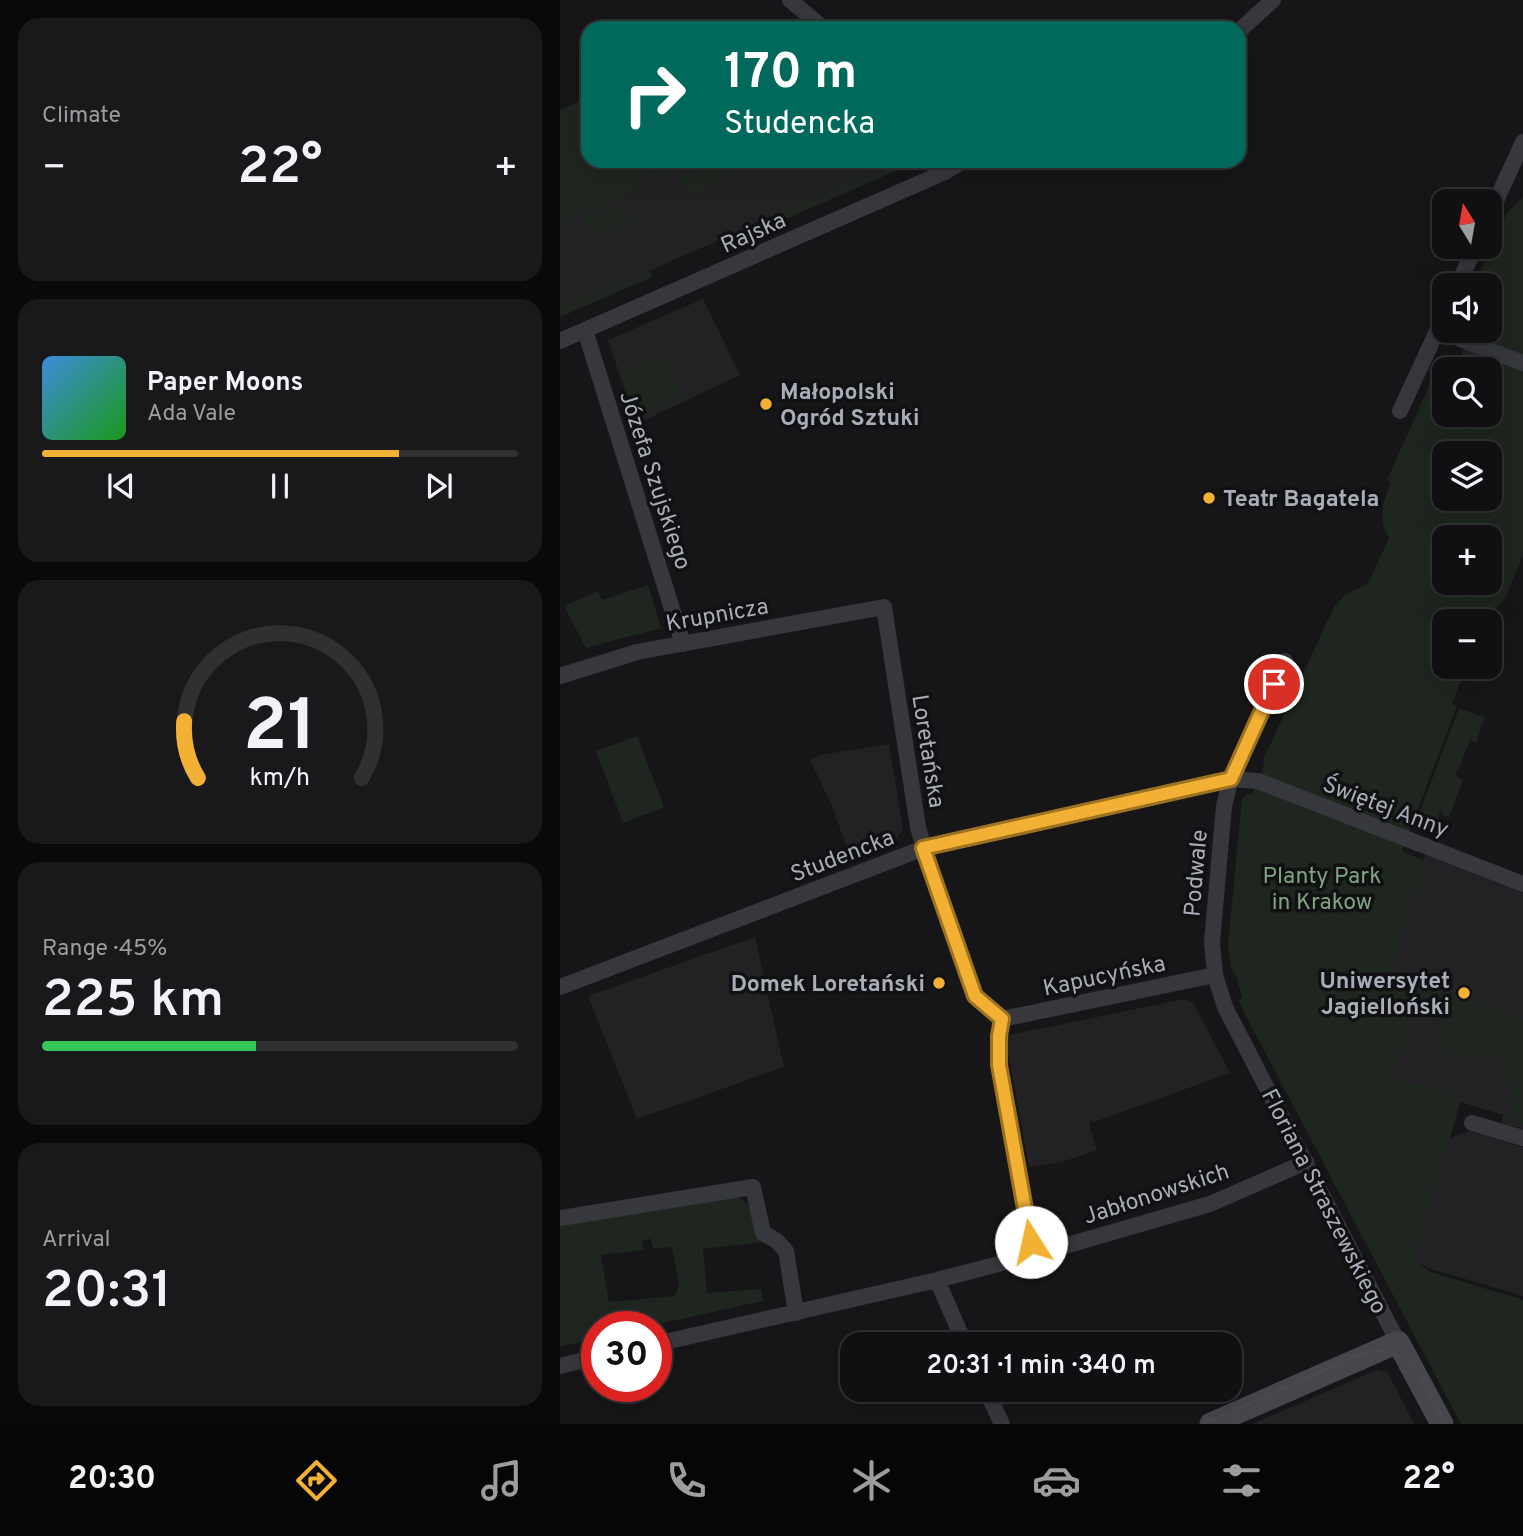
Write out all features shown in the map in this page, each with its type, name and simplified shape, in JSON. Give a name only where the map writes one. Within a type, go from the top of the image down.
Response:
[{"type":"street","points":[[790,0],[815,21]]},
{"type":"street","points":[[1246,25],[1273,0]]},
{"type":"street","points":[[1502,198],[1515,179],[1523,142]]},
{"type":"street","name":"Rajska","points":[[560,341],[952,168]]},
{"type":"street","name":"Józefa Szujskiego","points":[[585,330],[683,644]]},
{"type":"street","points":[[1400,411],[1432,341]]},
{"type":"street","points":[[1482,343],[1523,363]]},
{"type":"street","name":"Krupnicza","points":[[560,676],[637,652],[884,607]]},
{"type":"street","name":"Loretańska","points":[[884,607],[923,848],[975,996],[1002,1019]]},
{"type":"street","name":"Podwale","points":[[1215,975],[1212,942],[1222,818],[1231,779],[1285,662]]},
{"type":"street","name":"Studencka","points":[[560,987],[923,848],[1231,779]]},
{"type":"street","name":"Świętej Anny","points":[[1231,779],[1258,781],[1523,884]]},
{"type":"street","name":"Kapucyńska","points":[[1002,1019],[1215,975]]},
{"type":"street","name":"Floriana Straszewskiego","points":[[1215,975],[1225,1007],[1442,1424]]},
{"type":"street","points":[[1002,1019],[999,1065],[1033,1255]]},
{"type":"street","points":[[1472,1123],[1523,1138]]},
{"type":"street","name":"Jabłonowskich","points":[[672,1340],[937,1280],[1033,1255],[1210,1204],[1306,1162]]},
{"type":"street","points":[[560,1218],[753,1186],[763,1233],[777,1241],[786,1251],[796,1313]]},
{"type":"street","points":[[937,1280],[960,1332]]},
{"type":"street","points":[[1211,1424],[1398,1342]]},
{"type":"street","points":[[560,1366],[581,1361]]},
{"type":"street","points":[[992,1402],[1002,1424]]},
{"type":"shaded area","points":[[660,168],[903,168],[726,245],[723,239],[686,254],[650,271],[652,277],[560,317],[560,212]]},
{"type":"shaded area","points":[[703,299],[740,375],[636,424],[608,340]]},
{"type":"shaded area","points":[[889,744],[903,828],[897,838],[850,856],[832,806],[810,760],[820,755]]},
{"type":"shaded area","name":"Uniwersytet Jagielloński","points":[[1425,855],[1523,893],[1523,1129],[1502,1123],[1503,1115],[1387,1080],[1387,972]]},
{"type":"shaded area","points":[[755,937],[784,1067],[637,1119],[588,996]]},
{"type":"shaded area","points":[[1184,999],[1194,1004],[1230,1073],[1094,1122],[1090,1119],[1097,1150],[1062,1162],[1029,1167],[1005,1036]]},
{"type":"shaded area","points":[[1468,1131],[1523,1147],[1523,1296],[1428,1268],[1414,1259],[1449,1139]]},
{"type":"shaded area","points":[[1377,1370],[1388,1373],[1414,1424],[1252,1424]]},
{"type":"green space","points":[[581,101],[581,168],[689,168],[667,178],[665,173],[656,174],[656,170],[645,175],[648,177],[640,184],[642,188],[583,214],[578,204],[574,206],[579,216],[560,224],[560,110]]},
{"type":"green space","points":[[701,168],[734,168],[736,172],[721,179],[722,182],[688,196],[680,177]]},
{"type":"green space","points":[[890,168],[901,168],[726,244],[723,237],[877,171],[878,173]]},
{"type":"green space","name":"Planty Park in Krakow","points":[[1523,197],[1523,554],[1505,599],[1495,609],[1432,609],[1432,679],[1461,679],[1452,704],[1457,706],[1402,851],[1422,860],[1427,869],[1419,892],[1416,891],[1394,968],[1416,976],[1416,985],[1409,1004],[1419,1007],[1402,1055],[1399,1055],[1393,1074],[1395,1079],[1414,1085],[1416,1082],[1462,1096],[1415,1258],[1428,1271],[1523,1300],[1523,1424],[1461,1424],[1245,1014],[1239,1001],[1242,996],[1236,976],[1231,969],[1228,944],[1242,799],[1252,794],[1264,766],[1263,760],[1334,607],[1346,594],[1368,584],[1389,538],[1382,517],[1391,482],[1387,480],[1432,379],[1432,427],[1502,427],[1502,357],[1449,357],[1461,356],[1466,343],[1502,343],[1502,273],[1480,273],[1486,259],[1502,259],[1502,224],[1507,213]]},
{"type":"green space","points":[[618,204],[621,218],[639,214],[638,207],[642,216],[610,231],[608,228],[591,235],[584,218]]},
{"type":"green space","points":[[649,270],[652,277],[560,317],[560,308]]},
{"type":"green space","points":[[667,355],[683,395],[637,417],[619,371]]},
{"type":"green space","points":[[648,585],[661,628],[586,648],[564,606],[598,591],[602,600]]},
{"type":"green space","points":[[1459,708],[1486,718],[1477,742],[1470,740],[1455,773],[1463,780],[1449,817],[1443,815],[1440,810],[1436,829],[1416,822]]},
{"type":"green space","points":[[637,736],[664,807],[623,823],[596,751]]},
{"type":"green space","points":[[1419,984],[1476,1003],[1477,1006],[1478,1003],[1487,1006],[1489,1010],[1491,1008],[1504,1013],[1505,1016],[1506,1014],[1523,1019],[1523,1124],[1508,1119],[1513,1103],[1508,1102],[1513,1084],[1504,1081],[1510,1063],[1480,1053],[1477,1060],[1435,1047],[1446,1013],[1412,1003]]},
{"type":"green space","points":[[732,1197],[739,1198],[750,1207],[764,1242],[703,1249],[707,1293],[761,1289],[763,1301],[672,1321],[672,1311],[581,1311],[581,1342],[560,1347],[560,1226]],"holes":[[[651,1239],[653,1249],[672,1247],[679,1285],[675,1296],[609,1302],[601,1255],[643,1250],[642,1240]]]},
{"type":"tram line","points":[[1203,1424],[1356,1356],[1374,1351],[1390,1353],[1413,1368],[1431,1395],[1445,1424]]},
{"type":"place","name":"Małopolski Ogród Sztuki","points":[[766,404]]},
{"type":"place","name":"Teatr Bagatela","points":[[1209,498]]},
{"type":"place","name":"Domek Loretański","points":[[939,983]]},
{"type":"place","name":"Uniwersytet Jagielloński","points":[[1464,993]]},
{"type":"route","points":[[1031,1242],[999,1065],[1002,1019],[975,996],[923,848],[1203,783],[1231,779],[1274,684]]}]
